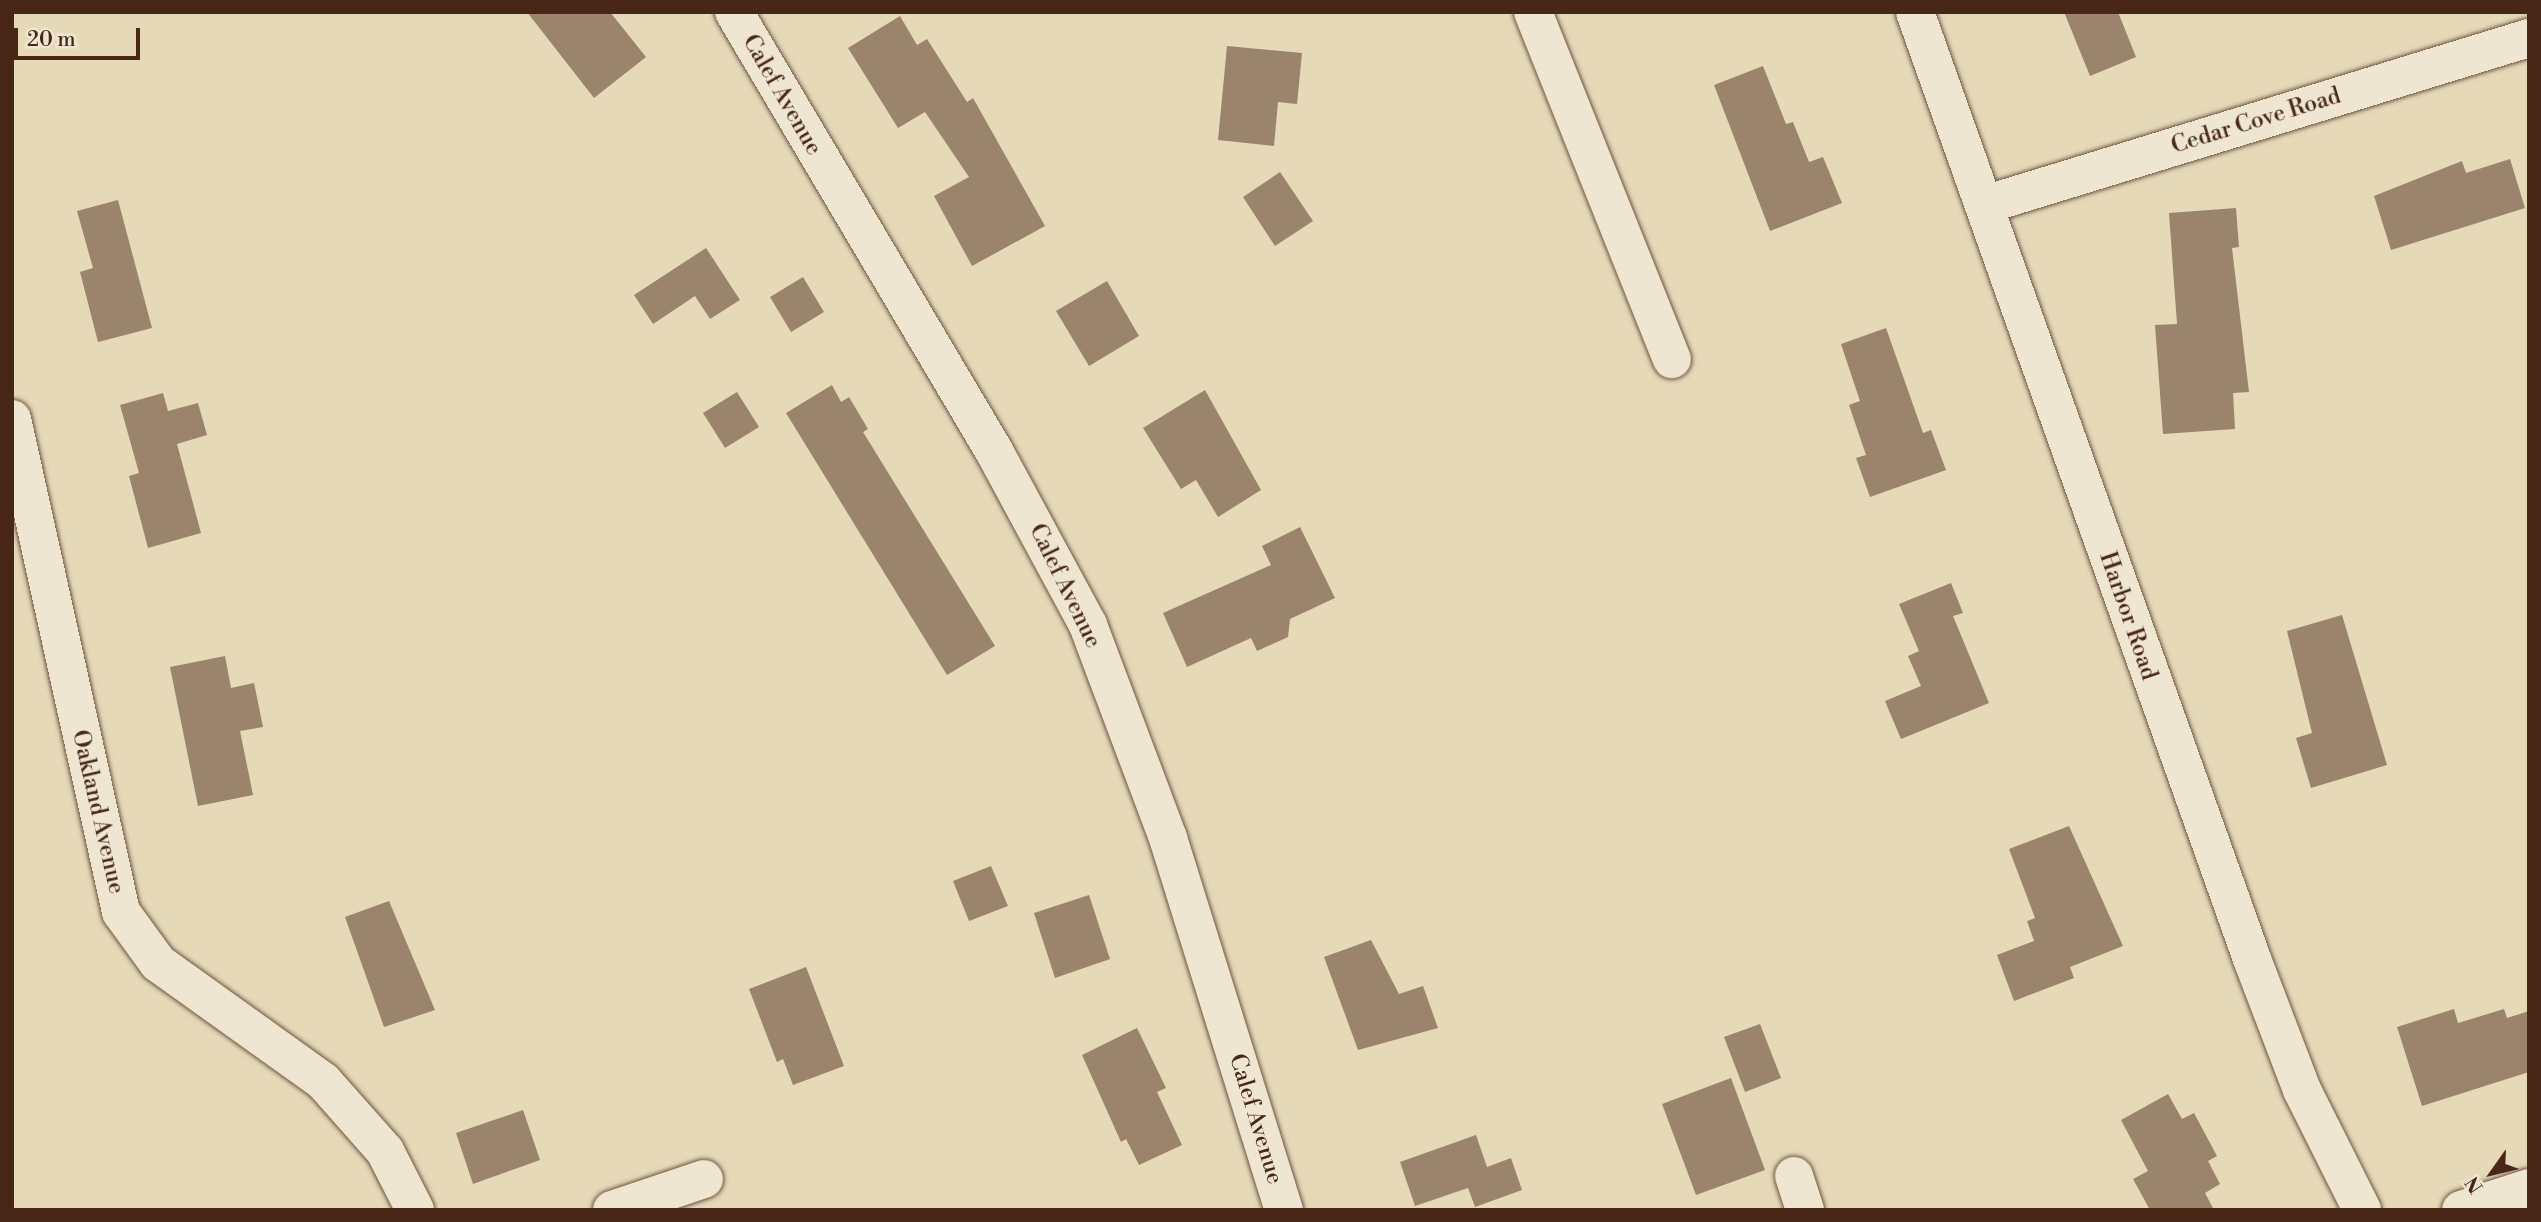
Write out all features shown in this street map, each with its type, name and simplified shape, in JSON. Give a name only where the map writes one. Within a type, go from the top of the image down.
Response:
[{"type":"street","name":"Calef Avenue","points":[[734,12],[994,451],[1088,625],[1168,838],[1284,1210]]},
{"type":"street","points":[[1533,12],[1672,359]]},
{"type":"street","name":"Harbor Road","points":[[1915,12],[2252,959],[2307,1101],[2362,1210]]},
{"type":"street","name":"Cedar Cove Road","points":[[1984,205],[2529,38]]},
{"type":"street","name":"Oakland Avenue","points":[[12,419],[121,912],[169,972],[260,1031],[323,1081],[385,1151],[415,1210]]},
{"type":"street","points":[[612,1210],[704,1179]]},
{"type":"street","points":[[2461,1210],[2529,1188]]},
{"type":"building","points":[[527,12],[610,12],[646,57],[594,98]]},
{"type":"building","points":[[2064,12],[2118,12],[2136,57],[2090,76]]},
{"type":"building","points":[[900,16],[917,45],[927,39],[967,102],[973,98],[1045,226],[972,266],[934,196],[969,177],[925,112],[898,128],[848,48]]},
{"type":"building","points":[[1227,46],[1302,53],[1297,104],[1278,102],[1274,146],[1218,140]]},
{"type":"building","points":[[1763,66],[1786,124],[1793,122],[1809,162],[1823,157],[1842,203],[1770,231],[1714,85]]},
{"type":"building","points":[[2510,159],[2525,208],[2391,250],[2374,196],[2462,161],[2466,173]]},
{"type":"building","points":[[1280,172],[1313,221],[1275,246],[1243,197]]},
{"type":"building","points":[[118,200],[152,328],[98,342],[80,272],[93,268],[77,211]]},
{"type":"building","points":[[2236,208],[2239,247],[2232,248],[2249,392],[2233,393],[2235,429],[2163,434],[2155,325],[2177,324],[2169,213]]},
{"type":"building","points":[[706,248],[740,300],[710,319],[695,296],[653,324],[634,295]]},
{"type":"building","points":[[803,277],[824,312],[791,332],[770,297]]},
{"type":"building","points":[[1107,281],[1139,336],[1089,366],[1056,311]]},
{"type":"building","points":[[1886,328],[1923,433],[1931,430],[1946,470],[1870,497],[1856,458],[1866,455],[1849,405],[1860,401],[1841,344]]},
{"type":"building","points":[[832,385],[841,402],[849,397],[868,429],[863,432],[995,646],[947,675],[786,413]]},
{"type":"building","points":[[1205,390],[1261,490],[1218,517],[1196,480],[1181,489],[1143,428]]},
{"type":"building","points":[[737,392],[759,427],[725,448],[703,413]]},
{"type":"building","points":[[163,393],[168,411],[198,403],[207,435],[177,444],[201,533],[148,548],[129,476],[139,473],[120,405]]},
{"type":"building","points":[[1300,527],[1335,598],[1290,619],[1288,637],[1257,651],[1251,638],[1187,667],[1163,613],[1271,565],[1262,546]]},
{"type":"building","points":[[1951,583],[1963,613],[1953,616],[1989,703],[1901,739],[1885,701],[1921,686],[1908,656],[1919,651],[1899,604]]},
{"type":"building","points":[[2342,615],[2387,765],[2311,788],[2296,738],[2312,733],[2287,631]]},
{"type":"building","points":[[225,656],[231,688],[254,683],[263,727],[240,731],[253,795],[198,806],[170,667]]},
{"type":"building","points":[[2069,826],[2123,946],[2070,967],[2074,978],[2014,1001],[1997,955],[2034,941],[2027,921],[2035,918],[2009,849]]},
{"type":"building","points":[[991,866],[1008,906],[969,921],[953,881]]},
{"type":"building","points":[[1089,895],[1110,959],[1055,978],[1034,913]]},
{"type":"building","points":[[389,901],[435,1010],[384,1027],[345,917]]},
{"type":"building","points":[[1371,940],[1399,994],[1423,986],[1438,1028],[1358,1050],[1324,957]]},
{"type":"building","points":[[806,967],[844,1066],[793,1085],[783,1059],[777,1062],[749,989]]},
{"type":"building","points":[[2454,1009],[2458,1023],[2504,1009],[2507,1018],[2529,1011],[2529,1072],[2422,1106],[2397,1027]]},
{"type":"building","points":[[1760,1024],[1781,1078],[1745,1092],[1724,1037]]},
{"type":"building","points":[[1137,1028],[1166,1088],[1157,1092],[1182,1145],[1139,1165],[1126,1139],[1121,1142],[1082,1055]]},
{"type":"building","points":[[1731,1078],[1765,1170],[1696,1195],[1662,1104]]},
{"type":"building","points":[[2168,1094],[2182,1119],[2194,1113],[2217,1156],[2208,1161],[2220,1184],[2205,1193],[2214,1210],[2150,1210],[2133,1179],[2148,1171],[2121,1120]]},
{"type":"building","points":[[523,1110],[540,1160],[473,1184],[456,1133]]},
{"type":"building","points":[[1476,1135],[1487,1167],[1511,1158],[1522,1190],[1475,1207],[1468,1188],[1415,1206],[1400,1162]]}]
